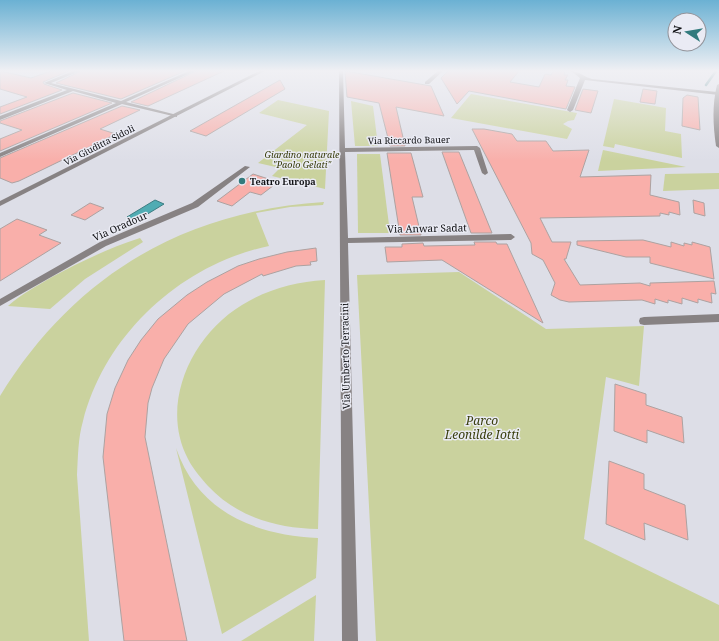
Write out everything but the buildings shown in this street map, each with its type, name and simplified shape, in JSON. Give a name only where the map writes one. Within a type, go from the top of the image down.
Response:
[{"type":"street","points":[[0,118],[44,101]]},
{"type":"street","points":[[116,101],[175,116]]},
{"type":"street","name":"Via Giuditta Sidoli","points":[[0,204],[51,180],[205,101]]},
{"type":"street","name":"Via Umberto Terracini","points":[[341,101],[350,641]]},
{"type":"street","points":[[570,110],[574,101]]},
{"type":"street","points":[[717,101],[717,131],[719,146]]},
{"type":"street","points":[[0,155],[120,102]]},
{"type":"street","name":"Via Riccardo Bauer","points":[[342,150],[477,148],[485,173]]},
{"type":"street","name":"Via Oradour","points":[[0,303],[103,244],[195,205],[247,167]]},
{"type":"street","name":"Via Giuditta Sidoli","points":[[0,209],[42,187],[51,180]]},
{"type":"street","name":"Via Anwar Sadat","points":[[344,241],[511,238]]},
{"type":"street","points":[[644,321],[719,318]]},
{"type":"green space","name":"Giardino naturale \"Paolo Gelati\"","points":[[277,101],[329,111],[325,189],[272,176],[280,168],[258,163],[307,125],[259,113]]},
{"type":"green space","points":[[351,101],[373,106],[378,146],[355,146]]},
{"type":"green space","points":[[465,101],[510,101],[577,113],[574,120],[563,124],[572,129],[567,139],[451,118]]},
{"type":"green space","points":[[614,101],[625,101],[666,108],[665,131],[681,134],[682,158],[615,144],[614,148],[603,146]]},
{"type":"green space","points":[[603,150],[686,167],[598,171]]},
{"type":"green space","points":[[357,154],[380,154],[390,233],[358,233]]},
{"type":"green space","points":[[719,173],[719,189],[663,191],[665,174]]},
{"type":"green space","points":[[324,202],[323,205],[290,207],[256,213],[269,246],[237,255],[206,269],[178,286],[152,308],[129,332],[109,359],[94,389],[81,427],[79,441],[77,475],[89,641],[0,641],[0,396],[29,354],[62,316],[98,284],[137,257],[179,236],[224,219],[273,208]]},
{"type":"green space","points":[[140,238],[143,242],[85,279],[50,309],[8,306],[29,290],[63,271],[106,251]]},
{"type":"green space","name":"Parco Leonilde Iotti","points":[[459,272],[546,329],[644,326],[639,386],[606,377],[584,539],[719,605],[719,641],[376,641],[357,275]]},
{"type":"green space","points":[[325,280],[318,529],[287,526],[258,519],[244,513],[219,497],[208,486],[190,463],[180,438],[177,416],[179,394],[185,373],[195,352],[208,334],[224,318],[252,299],[282,287],[303,282]]},
{"type":"green space","points":[[176,448],[186,470],[199,489],[214,504],[232,516],[251,525],[272,532],[318,538],[316,578],[222,634]]},
{"type":"green space","points":[[316,595],[314,641],[241,641]]},
{"type":"water","points":[[155,200],[164,204],[136,221],[127,217]]},
{"type":"place","name":"Teatro Europa","points":[[242,181]]}]
